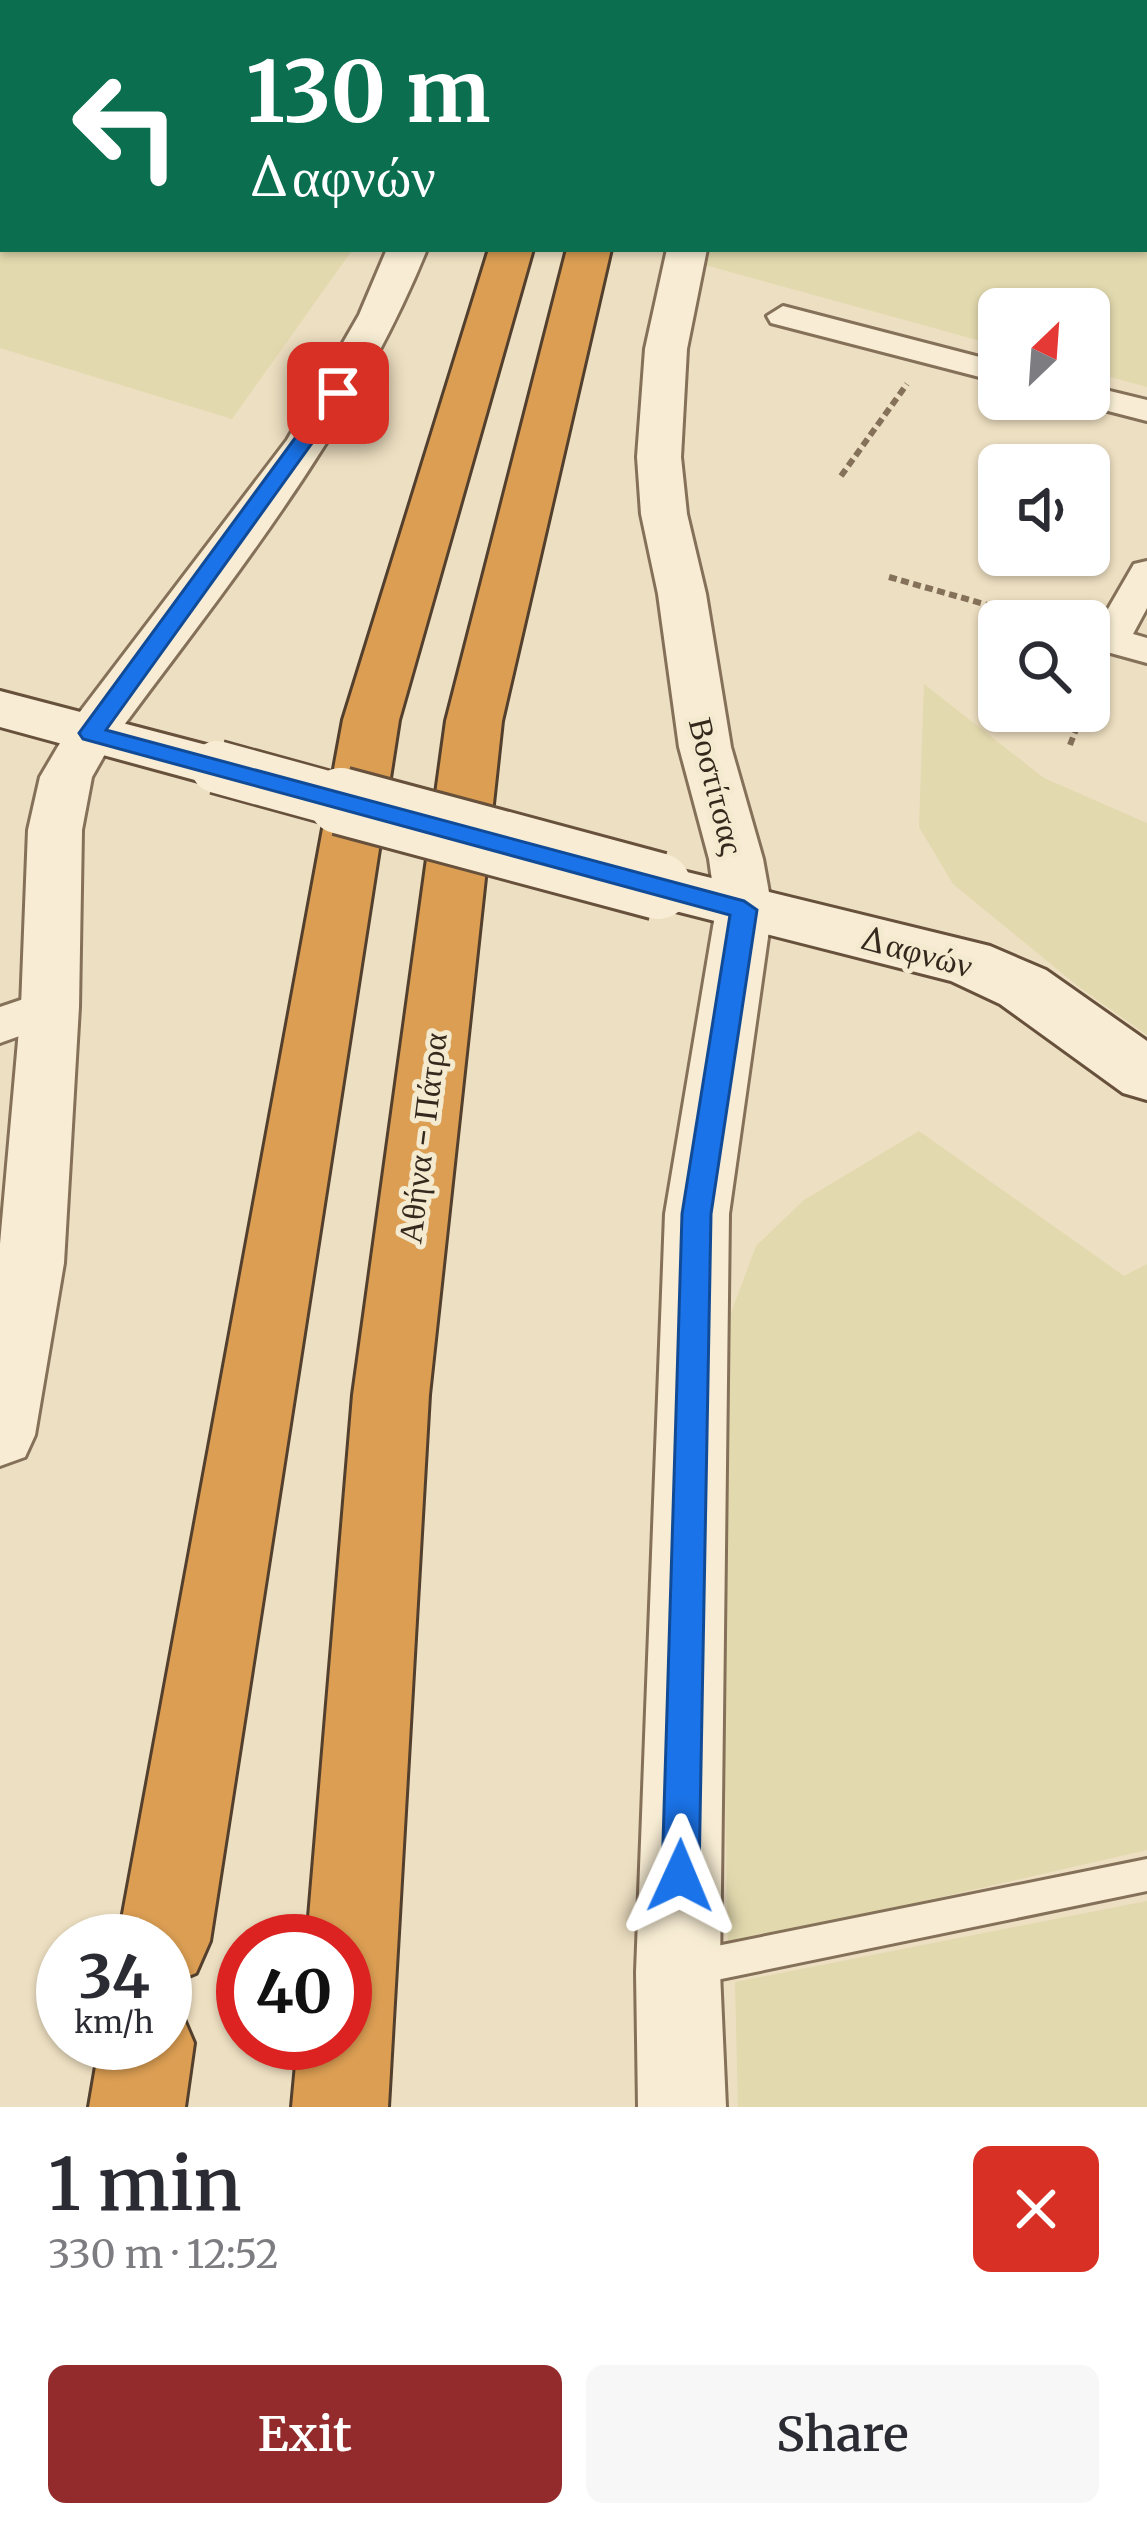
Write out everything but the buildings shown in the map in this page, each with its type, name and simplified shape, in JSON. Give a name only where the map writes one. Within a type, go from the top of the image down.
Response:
[{"type":"highway","points":[[169,1914],[371,720],[510,252]]},
{"type":"highway","name":"Αθήνα - Πάτρα","points":[[354,1914],[391,1395],[474,721],[588,252]]},
{"type":"highway","points":[[137,2107],[143,2070]]},
{"type":"highway","name":"Αθήνα - Πάτρα","points":[[340,2107],[343,2070]]},
{"type":"main road","name":"Δαφνών","points":[[0,709],[744,910],[933,952],[986,969],[1031,992],[1147,1075]]},
{"type":"street","points":[[0,1435],[31,1263],[25,1016],[66,777],[91,733],[338,393],[385,310],[406,252]]},
{"type":"street","name":"Βοστίτσας","points":[[682,2107],[678,1972],[697,1214],[744,910],[736,859],[705,747],[682,594],[664,514],[659,457],[666,349],[686,252]]},
{"type":"street","points":[[783,316],[978,367]]},
{"type":"street","points":[[1110,401],[1147,411]]},
{"type":"street","points":[[1147,572],[1110,640],[1147,651]]},
{"type":"lane","points":[[678,1972],[1147,1876]]},
{"type":"path","points":[[841,476],[930,354]]},
{"type":"path","points":[[890,577],[978,602]]},
{"type":"path","points":[[1070,746],[1075,732]]},
{"type":"shaded area","points":[[0,252],[351,252],[232,419],[0,348]]},
{"type":"shaded area","points":[[708,252],[1147,252],[1147,387],[1110,377],[1110,288],[978,288],[978,340],[705,265]]},
{"type":"shaded area","points":[[924,684],[978,726],[978,732],[985,732],[1044,778],[1147,823],[1147,1035],[1079,987],[953,884],[919,827]]},
{"type":"shaded area","points":[[919,1131],[1124,1276],[1147,1264],[1147,1850],[728,1946],[719,1467],[731,1313],[756,1246],[804,1200]]},
{"type":"shaded area","points":[[1147,1901],[1147,2107],[738,2107],[735,1982]]},
{"type":"route","points":[[338,393],[281,478],[91,733],[744,910],[697,1214],[680,1876]]}]
